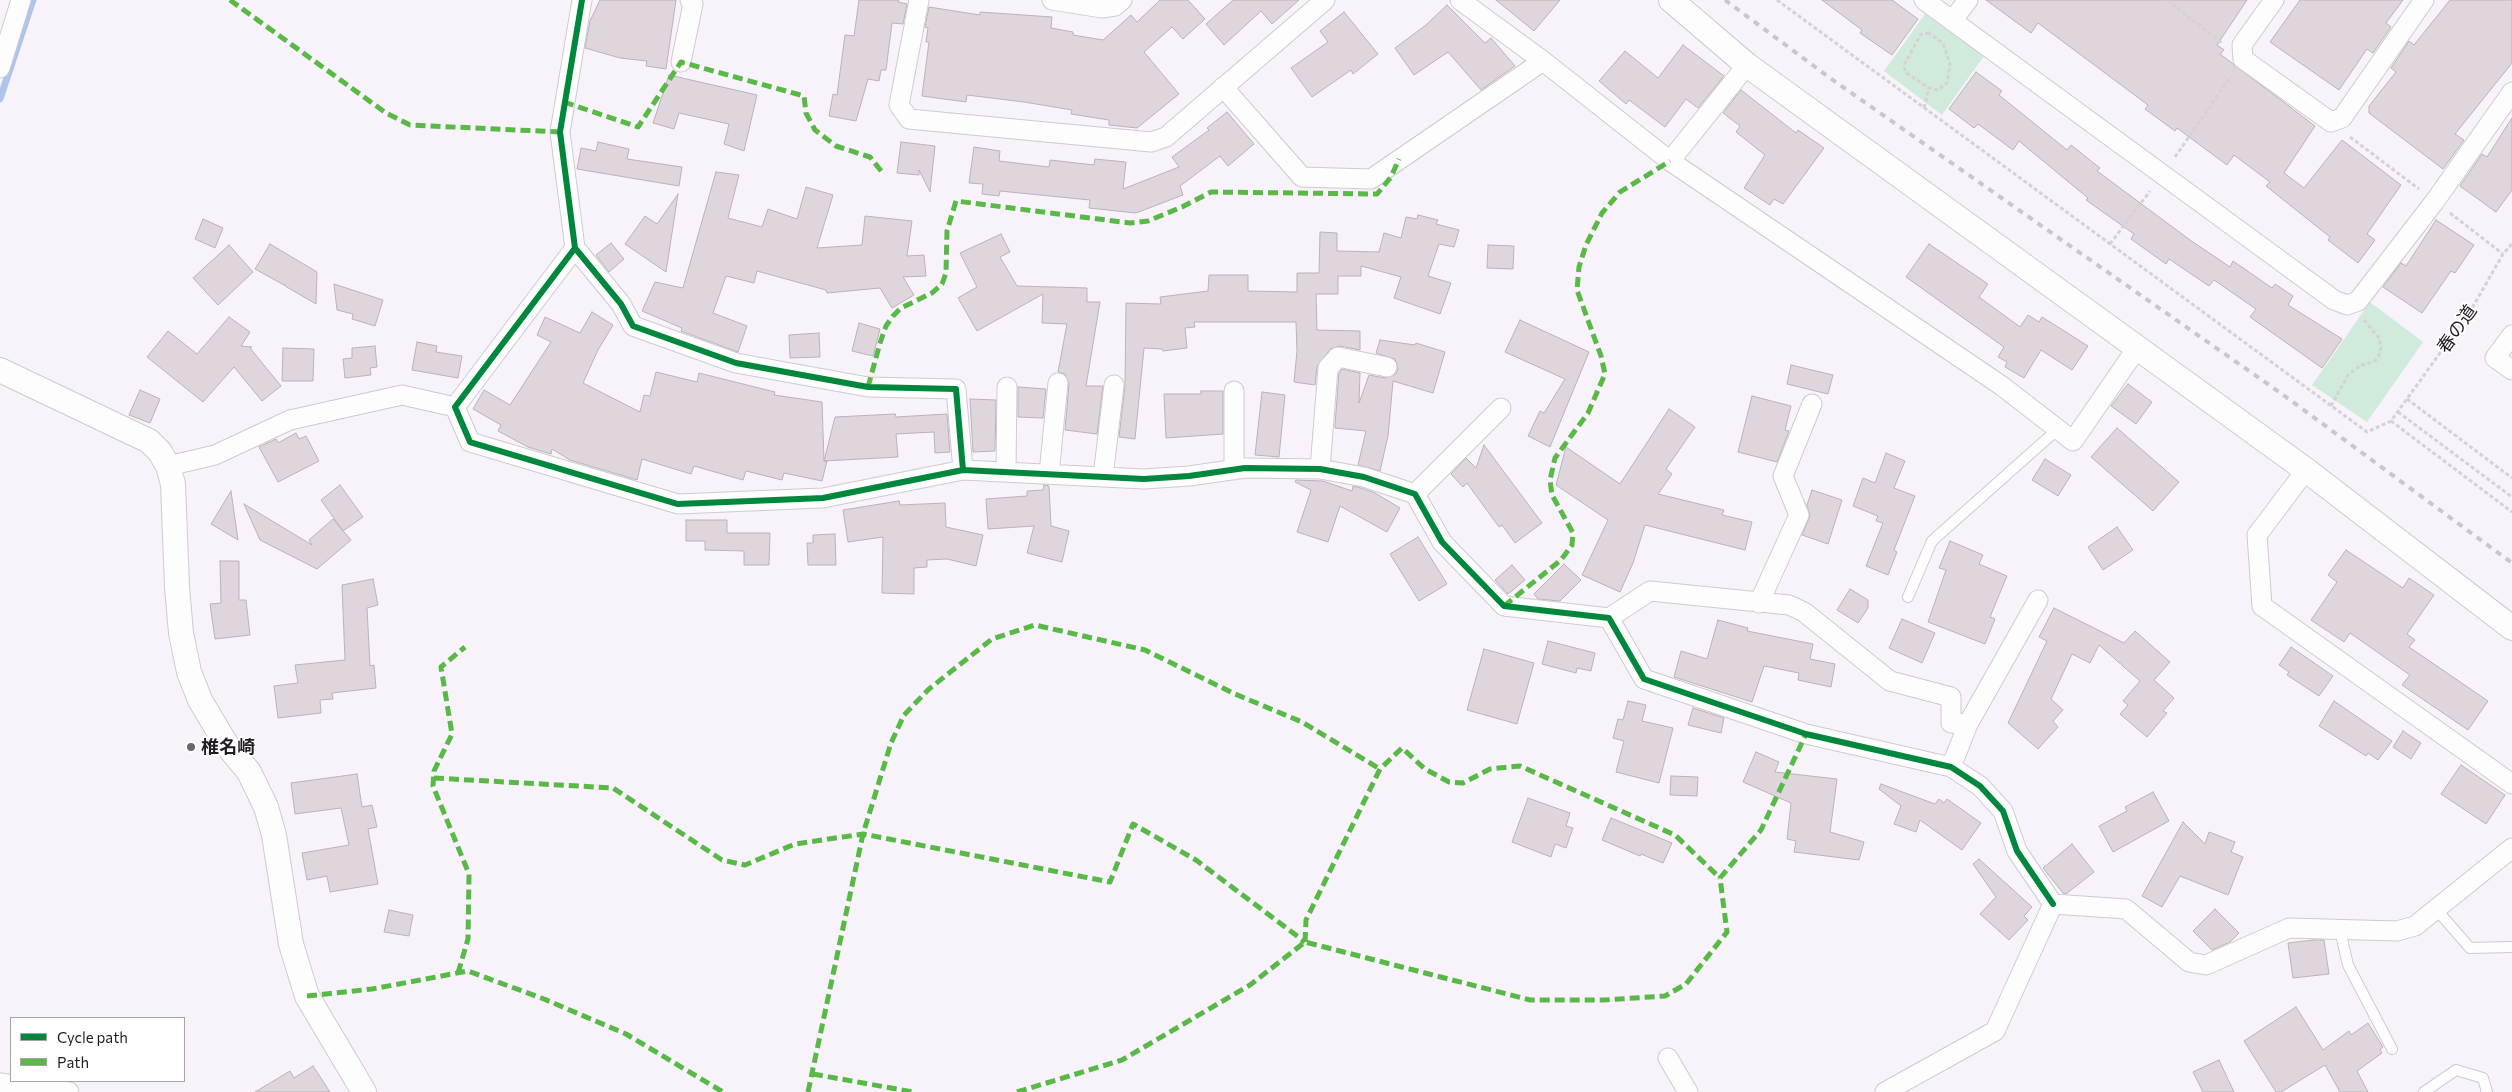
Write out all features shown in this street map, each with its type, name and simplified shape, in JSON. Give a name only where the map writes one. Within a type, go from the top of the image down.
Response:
[{"type":"street","points":[[0,68],[21,0]]},
{"type":"street","points":[[582,0],[560,132],[575,248],[621,304],[633,326],[736,363],[868,386],[956,389],[963,470]]},
{"type":"street","points":[[681,62],[693,4],[690,0]]},
{"type":"street","points":[[919,0],[899,105],[910,119],[1151,142],[1166,138],[1325,0]]},
{"type":"street","points":[[1052,0],[1102,8],[1115,6],[1122,0]]},
{"type":"street","points":[[1460,0],[1543,61],[1670,161],[2002,386],[2074,442],[2137,348]]},
{"type":"street","points":[[1671,0],[1747,65],[2306,470],[2512,628]]},
{"type":"street","points":[[1938,11],[1968,0]]},
{"type":"street","points":[[2274,0],[2242,45],[2242,59],[2330,122],[2342,118],[2424,0]]},
{"type":"street","points":[[1938,11],[2334,300],[2347,304],[2358,301],[2435,201],[2512,92]]},
{"type":"street","points":[[1223,87],[1302,177],[1371,179],[1543,61]]},
{"type":"street","points":[[1670,161],[1747,65]]},
{"type":"street","points":[[455,407],[575,248]]},
{"type":"street","points":[[2512,335],[2495,358],[2512,370]]},
{"type":"street","points":[[1320,469],[1328,368],[1338,357],[1387,367]]},
{"type":"street","points":[[0,370],[149,441],[160,452],[168,466],[173,484],[176,587],[180,623],[190,672],[200,700],[226,744],[249,772],[266,807],[274,835],[291,944],[307,996],[364,1092]]},
{"type":"street","points":[[1049,474],[1058,383]]},
{"type":"street","points":[[1103,477],[1114,386]]},
{"type":"street","points":[[1006,472],[1008,387]]},
{"type":"street","points":[[1234,391],[1234,470]]},
{"type":"street","points":[[168,466],[215,455],[290,420],[402,394],[455,407]]},
{"type":"street","points":[[1759,603],[1799,515],[1783,476],[1812,404]]},
{"type":"street","points":[[455,407],[470,442],[678,504],[823,498],[963,470],[1153,479],[1234,470],[1320,469],[1364,477],[1415,494],[1442,542],[1504,606],[1609,618],[1650,591],[1789,606],[1804,612],[1890,681],[1951,697],[1951,723],[1968,724]]},
{"type":"street","points":[[1415,494],[1501,408]]},
{"type":"street","points":[[2306,470],[2257,535],[2262,606],[2512,784]]},
{"type":"street","points":[[1950,767],[1968,724],[2038,600]]},
{"type":"street","points":[[1609,618],[1644,679],[1806,734],[1950,767],[1980,786],[2003,811],[2017,852],[2053,904]]},
{"type":"street","points":[[2053,904],[2126,909],[2189,962],[2206,965],[2289,928],[2397,931],[2415,926],[2512,848]]},
{"type":"street","points":[[1884,1092],[1995,1032],[2053,904]]},
{"type":"street","points":[[1668,1058],[1688,1092]]},
{"type":"street","points":[[0,1083],[69,1092]]},
{"type":"lane","points":[[1908,597],[1932,541],[2058,429]]},
{"type":"lane","points":[[2436,909],[2470,948],[2512,947]]},
{"type":"lane","points":[[2340,930],[2348,965],[2392,1049]]},
{"type":"lane","points":[[2424,1092],[2456,1070],[2483,1078],[2487,1092]]},
{"type":"path","points":[[1777,0],[2367,432],[2391,421],[2512,512]]},
{"type":"path","points":[[2110,244],[2162,175],[2242,59],[2167,0]]},
{"type":"path","points":[[1929,33],[1938,11]]},
{"type":"path","points":[[1929,33],[1943,43],[1950,64],[1947,83],[1938,90],[1929,88],[1905,72],[1904,65],[1921,34],[1929,33]]},
{"type":"path","points":[[1924,108],[1929,88]]},
{"type":"path","points":[[2330,122],[2503,254]]},
{"type":"path","points":[[2332,406],[2348,375],[2361,364],[2373,362],[2378,358],[2381,348],[2380,338],[2347,304]]},
{"type":"path","points":[[2407,399],[2512,478]]},
{"type":"path","points":[[2398,412],[2512,497]]},
{"type":"green space","points":[[1925,14],[1984,56],[1942,115],[1884,71]]},
{"type":"green space","points":[[2370,302],[2423,342],[2367,422],[2312,385]]},
{"type":"building","points":[[600,0],[676,0],[666,69],[646,66],[647,61],[620,58],[585,48],[590,21]]},
{"type":"building","points":[[859,0],[899,0],[898,2],[907,4],[903,24],[892,23],[886,70],[881,70],[879,81],[868,79],[856,121],[829,116],[833,94],[837,95],[845,35],[854,36]]},
{"type":"building","points":[[1160,0],[1188,0],[1205,19],[1183,39],[1172,27],[1144,52],[1179,94],[1137,128],[1109,125],[1109,120],[1071,114],[1072,110],[1024,102],[967,95],[966,102],[922,96],[929,42],[926,42],[928,28],[925,27],[929,7],[980,15],[980,12],[1052,17],[1051,28],[1073,32],[1073,35],[1103,40],[1131,15],[1137,22]]},
{"type":"building","points":[[1233,0],[1299,0],[1272,24],[1261,11],[1224,45],[1206,24]]},
{"type":"building","points":[[1496,0],[1560,0],[1534,31]]},
{"type":"building","points":[[1822,0],[1892,0],[1918,19],[1892,55],[1860,33],[1862,30]]},
{"type":"building","points":[[1986,0],[2247,0],[2217,45],[2224,50],[2220,54],[2315,126],[2284,173],[2304,188],[2342,140],[2401,185],[2367,234],[2375,240],[2358,263],[2328,240],[2330,237],[2266,186],[2270,182],[2234,155],[2227,165],[2177,128],[2175,131],[2145,109],[2148,105],[2038,23],[2031,33]]},
{"type":"building","points":[[2300,0],[2403,0],[2386,23],[2391,27],[2373,53],[2367,49],[2339,90],[2270,42]]},
{"type":"building","points":[[2450,0],[2512,0],[2512,63],[2455,134],[2464,140],[2443,169],[2369,113],[2369,106],[2396,72],[2391,68],[2409,41],[2414,45]]},
{"type":"building","points":[[1447,5],[1485,43],[1491,38],[1515,66],[1481,90],[1448,52],[1414,75],[1395,48],[1426,25]]},
{"type":"building","points":[[1344,12],[1378,54],[1353,74],[1351,70],[1312,97],[1291,68],[1328,42],[1320,31]]},
{"type":"building","points":[[1683,45],[1724,76],[1698,108],[1686,99],[1665,127],[1629,100],[1626,104],[1599,81],[1625,51],[1658,78]]},
{"type":"building","points":[[1976,72],[2002,91],[1999,95],[2067,150],[2071,145],[2100,168],[2097,171],[2190,240],[2230,267],[2233,261],[2272,288],[2275,284],[2293,296],[2288,305],[2342,339],[2322,368],[2250,317],[2256,309],[2214,280],[2209,286],[2169,259],[2166,264],[2131,239],[2134,234],[2086,200],[2088,198],[2019,141],[2013,150],[1978,124],[1974,128],[1949,109]]},
{"type":"building","points":[[669,75],[757,95],[744,151],[724,144],[729,124],[679,113],[674,129],[653,123]]},
{"type":"building","points":[[1741,90],[1796,133],[1798,130],[1824,148],[1783,204],[1774,199],[1770,205],[1744,188],[1765,155],[1736,132],[1740,126],[1723,113]]},
{"type":"building","points":[[1227,112],[1254,144],[1228,166],[1220,156],[1180,186],[1183,195],[1136,213],[1089,208],[1090,200],[1000,191],[999,196],[982,194],[983,184],[969,183],[974,147],[1000,151],[999,161],[1049,167],[1050,160],[1094,165],[1095,159],[1126,162],[1123,189],[1179,167],[1172,157],[1209,130],[1207,128]]},
{"type":"building","points":[[2512,118],[2512,190],[2496,212],[2460,186],[2482,154],[2487,157]]},
{"type":"building","points":[[598,142],[629,149],[627,159],[682,167],[679,186],[577,169],[581,148],[596,151]]},
{"type":"building","points":[[901,142],[935,146],[930,192],[919,170],[919,175],[897,173]]},
{"type":"building","points":[[716,172],[739,175],[728,218],[762,227],[768,209],[797,219],[806,187],[833,195],[817,248],[862,245],[865,216],[912,221],[907,256],[924,255],[926,276],[903,277],[914,295],[892,308],[880,288],[827,293],[826,290],[757,271],[754,283],[726,276],[713,313],[747,326],[738,352],[681,331],[682,328],[642,311],[655,282],[683,288]]},
{"type":"building","points":[[678,194],[666,272],[625,244],[645,216],[657,224]]},
{"type":"building","points":[[1418,215],[1438,220],[1436,224],[1459,230],[1454,247],[1439,244],[1428,276],[1451,283],[1440,314],[1394,298],[1401,277],[1361,266],[1361,276],[1338,276],[1338,294],[1316,294],[1317,330],[1360,331],[1360,350],[1340,346],[1330,349],[1317,367],[1315,385],[1294,382],[1297,351],[1296,322],[1194,322],[1195,327],[1185,328],[1187,348],[1163,351],[1162,349],[1144,348],[1135,439],[1119,437],[1125,386],[1126,303],[1161,304],[1160,297],[1208,291],[1209,275],[1248,275],[1248,291],[1297,292],[1297,273],[1319,273],[1320,232],[1337,233],[1337,251],[1379,252],[1384,233],[1401,238],[1406,217],[1417,219]]},
{"type":"building","points":[[203,219],[223,228],[215,248],[195,239]]},
{"type":"building","points":[[2436,220],[2474,245],[2455,273],[2451,271],[2422,313],[2383,287],[2401,263],[2406,266]]},
{"type":"building","points":[[1001,234],[1010,252],[1000,257],[1017,286],[1087,288],[1087,302],[1100,302],[1086,386],[1103,386],[1097,434],[1065,430],[1069,384],[1065,374],[1058,372],[1067,324],[1042,323],[1043,294],[977,331],[958,298],[977,287],[960,253]]},
{"type":"building","points":[[611,243],[624,259],[609,272],[596,255]]},
{"type":"building","points":[[270,244],[317,272],[316,304],[285,286],[285,284],[255,269]]},
{"type":"building","points":[[1929,244],[1988,284],[1979,297],[2020,327],[2028,315],[2039,322],[2042,317],[2088,346],[2072,370],[2041,350],[2024,378],[2005,367],[2007,362],[1998,357],[2004,347],[1906,277]]},
{"type":"building","points":[[229,245],[253,272],[218,305],[193,278]]},
{"type":"building","points":[[1488,245],[1514,246],[1513,269],[1487,268]]},
{"type":"building","points":[[334,284],[383,300],[375,326],[352,319],[353,314],[337,310]]},
{"type":"building","points":[[592,312],[613,325],[598,350],[583,383],[640,412],[644,395],[650,396],[656,372],[697,382],[699,373],[775,392],[774,395],[822,402],[824,461],[827,461],[822,481],[784,473],[782,480],[746,471],[743,480],[694,466],[691,474],[642,459],[637,480],[570,460],[552,449],[551,454],[528,447],[498,431],[501,425],[473,409],[484,390],[510,405],[551,342],[537,335],[545,317],[580,333]]},
{"type":"building","points":[[229,317],[250,332],[241,346],[252,347],[250,348],[281,386],[262,401],[234,367],[203,402],[147,357],[168,331],[197,354]]},
{"type":"building","points":[[1520,320],[1589,352],[1550,447],[1528,436],[1540,411],[1544,413],[1565,379],[1505,352]]},
{"type":"building","points":[[859,323],[880,329],[873,356],[852,351]]},
{"type":"building","points":[[819,333],[820,357],[790,358],[789,335]]},
{"type":"building","points":[[1380,340],[1415,345],[1416,343],[1445,352],[1433,393],[1393,381],[1388,436],[1380,471],[1358,465],[1366,431],[1335,428],[1335,425],[1339,373],[1342,369],[1360,373],[1359,403],[1369,375],[1385,378],[1396,374],[1398,369],[1395,359],[1376,353]]},
{"type":"building","points":[[417,342],[437,346],[436,352],[462,356],[458,378],[412,370]]},
{"type":"building","points":[[375,346],[377,367],[370,368],[371,375],[345,378],[343,359],[352,358],[352,348]]},
{"type":"building","points":[[283,348],[314,349],[313,381],[282,381]]},
{"type":"building","points":[[1791,365],[1833,375],[1828,394],[1787,384]]},
{"type":"building","points":[[2128,384],[2152,402],[2136,424],[2111,406]]},
{"type":"building","points":[[1018,387],[1046,389],[1043,418],[1018,417]]},
{"type":"building","points":[[140,390],[160,399],[150,423],[129,415]]},
{"type":"building","points":[[1201,391],[1223,391],[1223,434],[1166,438],[1164,394],[1201,394]]},
{"type":"building","points":[[1262,392],[1285,395],[1279,457],[1255,455]]},
{"type":"building","points":[[1752,396],[1791,406],[1785,430],[1789,431],[1777,462],[1738,452]]},
{"type":"building","points":[[970,399],[996,400],[995,451],[973,452]]},
{"type":"building","points":[[1669,409],[1695,427],[1666,469],[1672,474],[1658,494],[1724,510],[1722,515],[1752,522],[1745,550],[1645,525],[1633,563],[1620,592],[1582,575],[1608,520],[1556,485],[1566,447],[1620,484]]},
{"type":"building","points":[[895,414],[896,417],[947,414],[950,452],[935,453],[934,432],[896,434],[898,457],[824,461],[835,417]]},
{"type":"building","points":[[2117,428],[2179,482],[2153,511],[2091,457]]},
{"type":"building","points":[[296,433],[299,439],[306,436],[319,461],[278,482],[259,447],[276,439],[278,443]]},
{"type":"building","points":[[1484,445],[1542,523],[1515,543],[1502,525],[1499,527],[1467,483],[1463,487],[1451,474],[1466,458],[1476,468]]},
{"type":"building","points":[[1886,453],[1905,461],[1894,488],[1915,496],[1894,550],[1897,552],[1888,575],[1866,566],[1883,523],[1876,521],[1878,516],[1853,506],[1863,478],[1875,483]]},
{"type":"building","points":[[2045,459],[2071,475],[2058,496],[2032,480]]},
{"type":"building","points":[[1296,480],[1323,481],[1352,491],[1353,486],[1361,488],[1375,493],[1400,508],[1387,532],[1340,506],[1328,542],[1297,532],[1311,490],[1295,482]]},
{"type":"building","points":[[340,485],[363,517],[343,531],[321,500]]},
{"type":"building","points":[[1044,485],[1049,486],[1051,526],[1069,531],[1062,562],[1027,553],[1034,526],[988,529],[986,499],[1027,496],[1027,491],[1043,490]]},
{"type":"building","points":[[1812,490],[1842,500],[1828,544],[1802,535],[1810,516],[1807,505]]},
{"type":"building","points":[[231,491],[238,540],[211,524]]},
{"type":"building","points":[[899,501],[900,505],[945,503],[946,527],[983,535],[976,566],[947,559],[927,560],[927,567],[914,568],[914,594],[882,593],[883,537],[848,542],[843,510]]},
{"type":"building","points":[[244,504],[312,545],[309,540],[333,519],[351,540],[317,569],[260,540]]},
{"type":"building","points":[[686,520],[727,520],[727,533],[770,533],[769,565],[744,565],[744,551],[705,550],[705,541],[686,541]]},
{"type":"building","points":[[2117,527],[2133,550],[2103,570],[2088,547]]},
{"type":"building","points":[[835,534],[836,565],[808,565],[807,543],[813,543],[813,535]]},
{"type":"building","points":[[1418,537],[1447,584],[1419,601],[1390,554]]},
{"type":"building","points":[[1950,541],[1983,555],[1979,564],[2007,576],[1990,617],[1995,619],[1985,644],[1928,622],[1946,570],[1939,568]]},
{"type":"building","points":[[2346,550],[2403,588],[2409,578],[2434,595],[2407,634],[2415,640],[2409,647],[2488,701],[2468,730],[2402,685],[2410,675],[2350,633],[2344,642],[2311,620],[2337,582],[2328,575]]},
{"type":"building","points":[[220,561],[239,561],[239,600],[246,600],[250,635],[215,639],[210,604],[221,603]]},
{"type":"building","points":[[1564,564],[1581,580],[1560,601],[1538,599],[1534,594]]},
{"type":"building","points":[[1512,565],[1525,580],[1508,594],[1495,580]]},
{"type":"building","points":[[373,579],[378,605],[367,608],[370,666],[374,665],[376,688],[332,693],[333,699],[320,700],[321,713],[278,718],[274,686],[298,683],[295,665],[345,660],[342,585]]},
{"type":"building","points":[[1850,589],[1868,600],[1868,608],[1858,623],[1837,610]]},
{"type":"building","points":[[2054,608],[2124,643],[2135,631],[2170,662],[2154,680],[2174,698],[2163,711],[2167,713],[2147,737],[2120,714],[2128,705],[2123,701],[2140,681],[2099,645],[2090,663],[2072,654],[2051,699],[2063,710],[2053,721],[2058,727],[2038,749],[2008,723],[2047,641],[2039,637]]},
{"type":"building","points":[[1902,619],[1935,633],[1922,663],[1889,648]]},
{"type":"building","points":[[1718,620],[1748,628],[1747,631],[1813,644],[1810,659],[1835,664],[1831,687],[1798,680],[1799,673],[1764,666],[1752,702],[1674,677],[1681,651],[1707,659]]},
{"type":"building","points":[[1548,641],[1595,653],[1591,671],[1577,668],[1576,673],[1542,664]]},
{"type":"building","points":[[2291,647],[2333,676],[2319,696],[2287,675],[2289,672],[2279,665]]},
{"type":"building","points":[[1484,649],[1534,663],[1517,724],[1467,710]]},
{"type":"building","points":[[1628,701],[1646,705],[1642,721],[1673,728],[1659,783],[1616,772],[1624,741],[1613,738],[1618,719],[1623,720]]},
{"type":"building","points":[[2334,701],[2392,741],[2378,760],[2368,753],[2366,756],[2319,726]]},
{"type":"building","points":[[1693,708],[1724,718],[1721,733],[1688,725]]},
{"type":"building","points":[[2403,731],[2421,743],[2411,759],[2393,747]]},
{"type":"building","points":[[1756,752],[1779,762],[1775,772],[1837,779],[1830,832],[1864,842],[1859,860],[1794,852],[1796,841],[1787,839],[1791,803],[1743,782]]},
{"type":"building","points":[[2461,765],[2505,795],[2486,824],[2441,794]]},
{"type":"building","points":[[357,774],[362,807],[372,805],[377,827],[368,829],[378,884],[330,892],[327,876],[307,880],[302,853],[349,845],[341,808],[295,814],[291,783]]},
{"type":"building","points":[[1671,776],[1698,777],[1697,796],[1670,795]]},
{"type":"building","points":[[1881,784],[1935,804],[1939,799],[1944,803],[1947,799],[1981,823],[1962,850],[1920,820],[1916,832],[1894,824],[1901,806],[1879,789]]},
{"type":"building","points":[[2153,792],[2169,821],[2113,852],[2099,826],[2127,811],[2125,807]]},
{"type":"building","points":[[1528,798],[1570,813],[1566,826],[1573,828],[1566,848],[1555,844],[1551,857],[1512,842]]},
{"type":"building","points":[[1611,818],[1672,843],[1663,863],[1641,854],[1640,856],[1602,840]]},
{"type":"building","points":[[2183,822],[2205,844],[2209,832],[2235,842],[2231,852],[2243,857],[2228,895],[2180,876],[2162,907],[2142,896]]},
{"type":"building","points":[[2072,844],[2094,872],[2066,894],[2063,893],[2043,868]]},
{"type":"building","points":[[1979,859],[2032,907],[2024,916],[2028,920],[2009,940],[1980,914],[1996,897],[1973,864]]},
{"type":"building","points":[[2215,909],[2239,933],[2230,942],[2212,950],[2193,931]]},
{"type":"building","points":[[389,910],[413,915],[409,936],[384,932]]},
{"type":"building","points":[[2324,940],[2329,974],[2293,978],[2288,943]]},
{"type":"building","points":[[2296,1007],[2323,1050],[2349,1031],[2351,1035],[2368,1023],[2383,1047],[2380,1049],[2382,1053],[2357,1071],[2368,1092],[2340,1092],[2325,1065],[2281,1092],[2276,1092],[2244,1041]]},
{"type":"building","points":[[2219,1060],[2234,1092],[2203,1092],[2193,1072]]},
{"type":"building","points":[[313,1066],[330,1092],[255,1092],[290,1071],[294,1078]]},
{"type":"waterway","points":[[0,99],[33,0]]},
{"type":"railway","points":[[1725,0],[1830,78],[2282,394],[2512,563]]},
{"type":"marked path","points":[[230,0],[386,113],[410,125],[560,132]]},
{"type":"marked path","points":[[564,102],[638,127],[681,62],[804,96],[806,113],[815,130],[836,146],[870,157],[882,172]]},
{"type":"marked path","points":[[868,387],[880,343],[886,326],[893,316],[901,308],[932,293],[942,284],[946,273],[947,231],[956,201],[1130,223],[1148,221],[1211,192],[1377,194],[1391,177],[1399,159]]},
{"type":"marked path","points":[[1504,606],[1561,560],[1572,545],[1573,533],[1552,495],[1550,480],[1555,458],[1588,413],[1605,374],[1601,356],[1577,290],[1579,267],[1586,245],[1602,213],[1620,192],[1670,161]]},
{"type":"marked path","points":[[808,1092],[863,834],[891,743],[904,715],[929,689],[992,639],[1035,625],[1145,650],[1235,694],[1302,722],[1380,769]]},
{"type":"marked path","points":[[458,973],[468,939],[469,874],[433,786],[434,771],[452,734],[441,667],[465,647]]},
{"type":"marked path","points":[[1017,1092],[1122,1060],[1250,985],[1305,942],[1530,1000],[1604,1000],[1665,996],[1686,984],[1727,932],[1720,878],[1761,830],[1806,734]]},
{"type":"marked path","points":[[1305,942],[1306,920],[1380,769],[1402,748],[1425,769],[1449,782],[1463,783],[1490,769],[1520,766],[1675,835],[1720,878]]},
{"type":"marked path","points":[[434,778],[613,788],[722,860],[745,865],[795,844],[863,834],[1110,882],[1133,824],[1196,860],[1305,942]]},
{"type":"marked path","points":[[307,996],[372,989],[468,971],[544,999],[626,1034],[723,1092]]},
{"type":"marked path","points":[[813,1074],[913,1092]]},
{"type":"cycle path","points":[[575,248],[455,407],[470,442],[678,504],[823,498],[963,470],[956,389],[868,387],[736,363],[633,326],[621,304],[575,248],[560,132],[582,0]]},
{"type":"cycle path","points":[[963,470],[1144,479],[1189,476],[1245,468],[1320,469],[1364,477],[1415,494],[1442,542],[1504,606],[1609,618],[1644,679],[1806,734],[1951,767],[1980,786],[2003,811],[2017,851],[2053,904]]},
{"type":"place","name":"椎名崎","points":[[191,747]]}]
